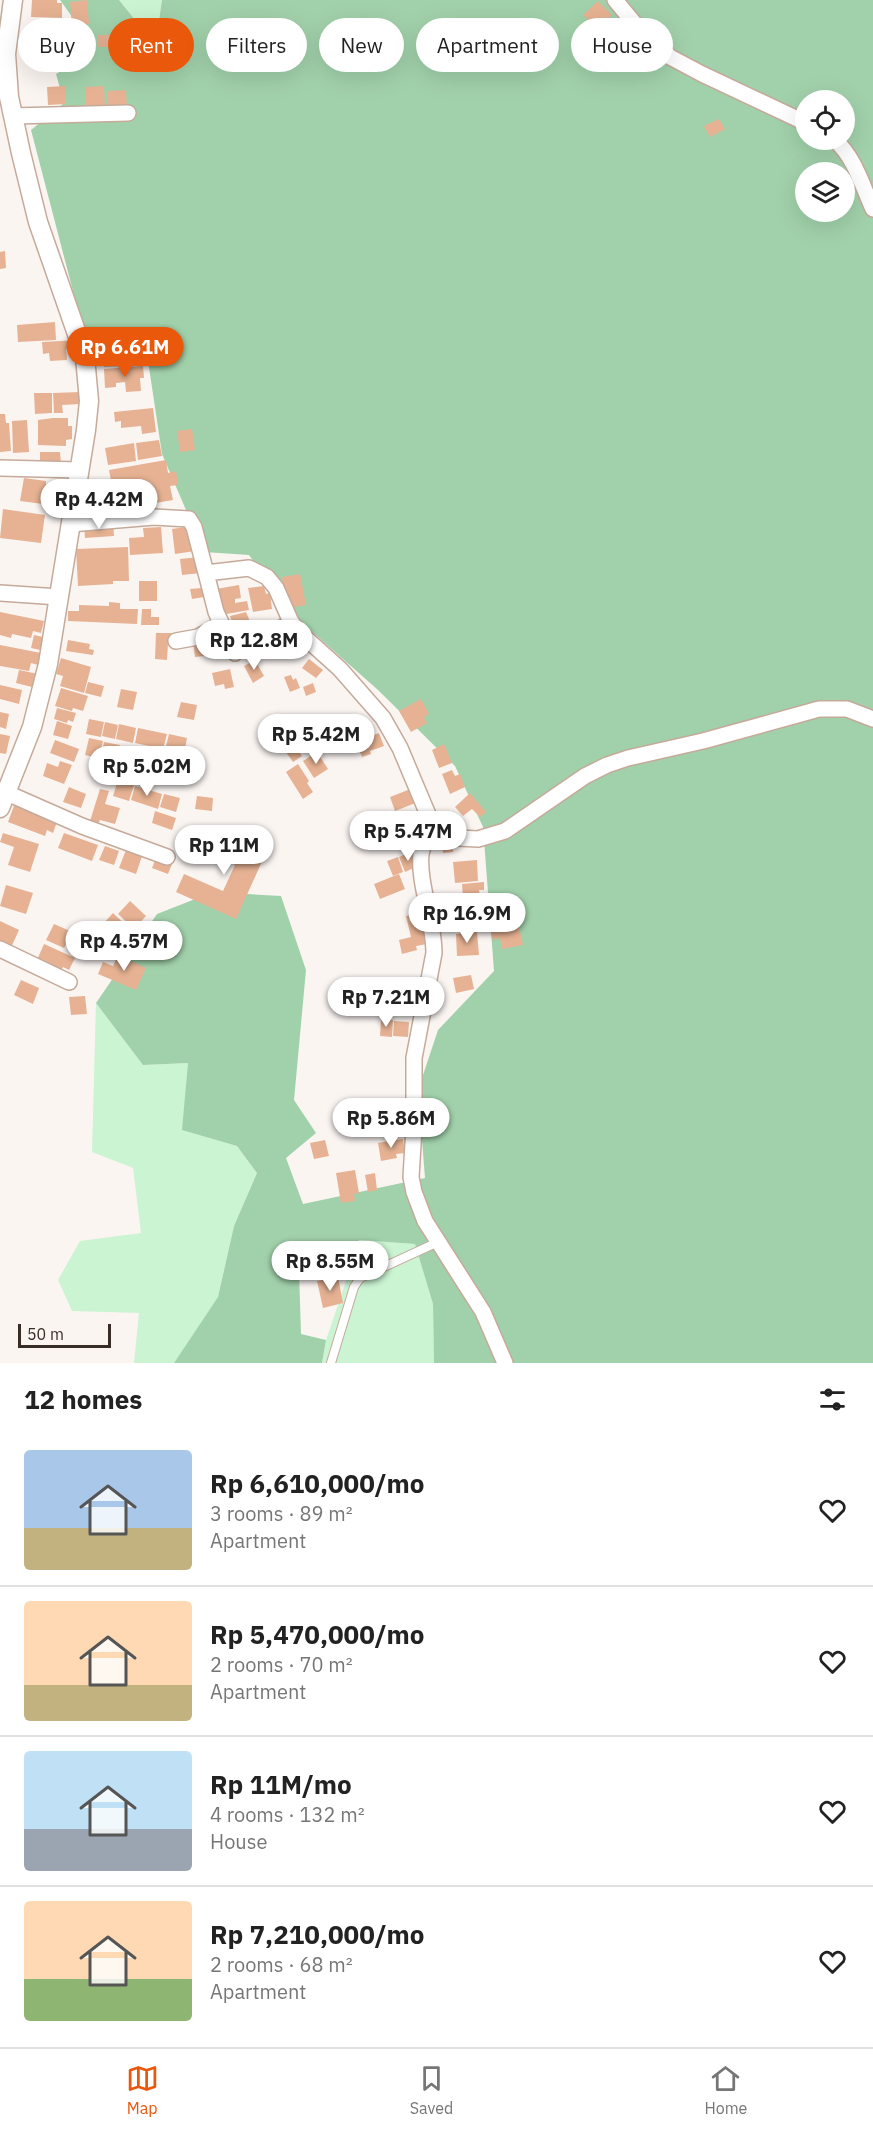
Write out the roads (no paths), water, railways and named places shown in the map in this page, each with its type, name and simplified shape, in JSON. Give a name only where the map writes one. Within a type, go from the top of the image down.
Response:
[{"type":"street","points":[[14,0],[6,54],[13,117],[38,222],[85,357],[89,401],[50,656],[32,727],[3,801],[167,856]]},
{"type":"street","points":[[615,0],[635,24],[670,57],[795,118]]},
{"type":"street","points":[[13,117],[128,112]]},
{"type":"street","points":[[845,150],[855,166],[873,209]]},
{"type":"street","points":[[0,468],[79,470]]},
{"type":"street","points":[[70,524],[154,518],[189,519],[195,527],[216,612],[235,653]]},
{"type":"street","points":[[206,573],[249,568],[267,577],[276,588],[291,622],[300,633],[340,669],[383,718],[400,748],[423,808],[435,824],[458,838],[488,837],[513,827],[576,782],[621,760],[703,741],[819,709],[847,710],[873,719]]},
{"type":"street","points":[[0,593],[59,597]]},
{"type":"street","points":[[176,641],[198,637],[222,624]]},
{"type":"street","points":[[435,824],[421,853],[422,873],[434,936],[434,953],[414,1058],[411,1177],[418,1206],[425,1221],[440,1241],[483,1312],[505,1363]]},
{"type":"street","points":[[429,907],[476,907]]},
{"type":"street","points":[[0,949],[69,982]]},
{"type":"lane","points":[[331,1363],[354,1287],[360,1278],[440,1241]]}]
